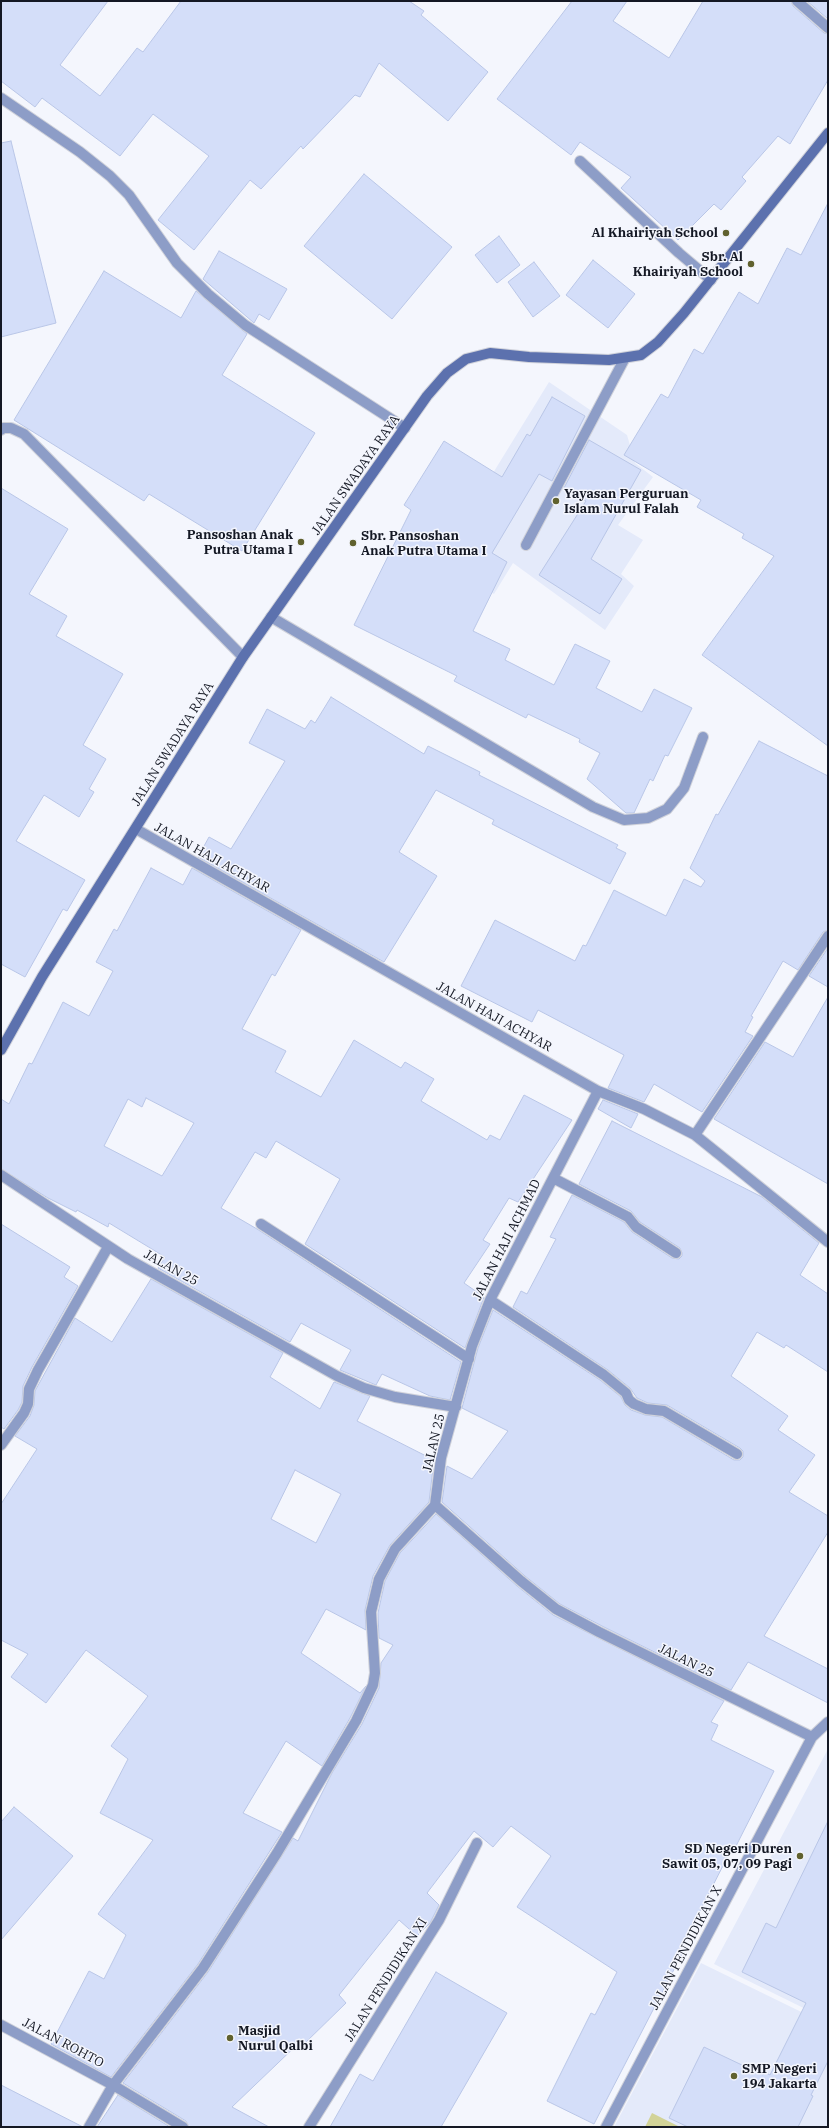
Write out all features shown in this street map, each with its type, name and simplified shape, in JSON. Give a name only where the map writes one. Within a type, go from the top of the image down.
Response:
[{"type":"street","points":[[797,1],[828,28]]},
{"type":"street","points":[[1,98],[80,152],[110,176],[129,195],[177,263],[208,294],[245,326],[405,428]]},
{"type":"street","name":"JALAN SWADAYA RAYA","points":[[1,1050],[42,978],[243,657],[427,396],[447,372],[466,359],[490,353],[537,358],[609,360],[642,355],[658,342],[711,280],[828,133]]},
{"type":"street","points":[[580,161],[679,253],[711,280]]},
{"type":"street","points":[[526,545],[625,358]]},
{"type":"street","points":[[1,430],[3,428],[11,428],[24,434],[243,657]]},
{"type":"street","points":[[271,617],[592,807],[624,820],[648,818],[667,810],[684,788],[703,737]]},
{"type":"street","name":"JALAN HAJI ACHYAR","points":[[136,829],[598,1091],[644,1109],[694,1135],[828,1242]]},
{"type":"street","points":[[694,1135],[828,936]]},
{"type":"street","name":"JALAN HAJI ACHMAD","points":[[456,1408],[469,1359],[490,1300],[598,1091]]},
{"type":"street","name":"JALAN 25","points":[[1,1175],[108,1247],[337,1376],[364,1388],[395,1397],[456,1408],[441,1458],[435,1505],[521,1581],[556,1609],[599,1632],[812,1737]]},
{"type":"street","points":[[553,1178],[628,1217],[636,1226],[676,1253]]},
{"type":"street","points":[[261,1224],[469,1359]]},
{"type":"street","points":[[1,1445],[24,1413],[28,1404],[29,1389],[38,1370],[108,1247]]},
{"type":"street","points":[[490,1300],[604,1375],[626,1393],[629,1400],[634,1404],[646,1409],[664,1411],[737,1454]]},
{"type":"street","points":[[89,2127],[113,2085],[204,1968],[356,1721],[373,1685],[376,1673],[371,1612],[378,1579],[395,1549],[435,1505]]},
{"type":"street","name":"JALAN PENDIDIKAN X","points":[[606,2127],[812,1737],[828,1722]]},
{"type":"street","name":"JALAN PENDIDIKAN XI","points":[[309,2127],[439,1920],[477,1843]]},
{"type":"street","name":"JALAN ROHTO","points":[[1,2024],[113,2085],[183,2127]]},
{"type":"shaded area","name":"Yayasan Perguruan Islam Nurul Falah","points":[[549,382],[627,435],[635,463],[653,477],[618,525],[643,540],[621,574],[634,586],[605,630],[513,563],[494,594],[437,564]]},
{"type":"shaded area","name":"SD Negeri Duren Sawit 05, 07, 09 Pagi","points":[[828,1749],[828,2020],[714,1964]]},
{"type":"shaded area","name":"SMP Negeri 194 Jakarta","points":[[701,1963],[828,2025],[828,2127],[614,2127]]},
{"type":"green space","points":[[652,2113],[680,2127],[645,2127]]},
{"type":"building","points":[[1,1],[108,1],[60,65],[100,96],[137,48],[143,52],[181,1],[409,1],[424,11],[421,15],[488,72],[448,121],[379,63],[360,97],[355,95],[303,149],[301,146],[261,189],[250,180],[194,250],[158,220],[209,156],[153,114],[120,156],[42,98],[35,107],[1,81]]},
{"type":"building","points":[[572,1],[627,1],[613,21],[669,58],[703,1],[791,1],[793,6],[824,33],[828,34],[828,80],[790,144],[778,136],[742,177],[746,181],[721,210],[714,204],[678,240],[621,188],[631,177],[580,142],[571,155],[497,99]]},
{"type":"building","points":[[807,1],[828,1],[828,19]]},
{"type":"building","points":[[11,141],[56,323],[1,337],[1,143]]},
{"type":"building","points":[[364,174],[452,247],[392,319],[304,246]]},
{"type":"building","points":[[828,203],[828,746],[702,655],[774,556],[742,538],[744,534],[697,507],[701,500],[624,455],[661,394],[668,398],[694,349],[703,354],[739,292],[758,304],[787,248],[801,255]]},
{"type":"building","points":[[499,236],[520,265],[497,283],[475,255]]},
{"type":"building","points":[[219,251],[287,289],[269,320],[259,314],[254,323],[203,279]]},
{"type":"building","points":[[593,260],[635,294],[608,328],[566,295]]},
{"type":"building","points":[[534,262],[560,296],[533,317],[508,282]]},
{"type":"building","points":[[104,271],[181,318],[196,291],[247,334],[222,375],[315,433],[242,551],[149,494],[144,501],[14,420]]},
{"type":"building","points":[[552,397],[585,416],[552,481],[539,474],[492,553],[507,562],[473,631],[510,649],[505,660],[554,685],[575,644],[610,661],[596,688],[642,712],[654,689],[692,708],[668,756],[665,755],[653,781],[650,779],[634,813],[626,813],[587,779],[600,753],[579,742],[580,739],[528,714],[526,718],[454,681],[457,676],[354,625],[411,510],[404,505],[444,441],[502,477],[527,434],[530,436]]},
{"type":"building","points":[[589,440],[641,470],[591,559],[622,579],[600,614],[539,575],[586,501],[564,488]]},
{"type":"building","points":[[1,488],[68,529],[29,594],[67,616],[56,636],[123,674],[83,745],[106,759],[89,789],[94,792],[79,817],[44,795],[16,841],[85,880],[67,911],[63,909],[25,977],[1,964]]},
{"type":"building","points":[[331,697],[424,754],[428,746],[480,772],[479,775],[618,845],[616,848],[626,853],[610,884],[492,824],[494,820],[436,790],[399,852],[437,876],[384,962],[198,857],[209,837],[231,849],[285,761],[249,743],[267,709],[305,729],[311,720],[315,723]]},
{"type":"building","points":[[759,741],[828,776],[828,930],[823,932],[798,970],[783,961],[751,1016],[753,1017],[745,1032],[753,1036],[702,1112],[654,1084],[644,1102],[608,1088],[624,1055],[538,1010],[532,1022],[461,986],[495,920],[575,961],[583,945],[586,946],[614,890],[666,916],[684,879],[701,887],[705,881],[690,868],[716,814],[718,815]]},
{"type":"building","points":[[151,868],[183,885],[192,868],[301,930],[275,976],[272,974],[242,1029],[286,1051],[275,1072],[321,1097],[354,1040],[401,1068],[405,1062],[434,1079],[421,1101],[487,1140],[490,1135],[500,1140],[524,1095],[572,1120],[518,1202],[509,1198],[483,1240],[490,1244],[464,1283],[484,1297],[465,1348],[305,1244],[340,1179],[276,1141],[266,1158],[255,1152],[221,1208],[257,1229],[461,1362],[450,1400],[430,1396],[382,1374],[376,1385],[340,1370],[351,1350],[301,1323],[290,1342],[158,1268],[165,1257],[109,1223],[108,1227],[77,1210],[76,1212],[48,1198],[1,1169],[1,1099],[9,1104],[29,1063],[32,1064],[63,1002],[89,1016],[113,971],[96,962],[114,929],[117,931]],"holes":[[[146,1098],[194,1123],[162,1176],[104,1146],[128,1099],[142,1107]]]},
{"type":"building","points":[[828,948],[828,987],[809,976]]},
{"type":"building","points":[[828,997],[828,1184],[714,1119],[765,1042],[793,1057]]},
{"type":"building","points":[[603,1100],[638,1114],[631,1128],[598,1109]]},
{"type":"building","points":[[612,1121],[762,1197],[819,1243],[800,1275],[828,1294],[828,1372],[786,1345],[784,1348],[757,1332],[731,1376],[788,1416],[778,1430],[815,1455],[789,1492],[828,1516],[828,1532],[764,1636],[828,1669],[828,1703],[748,1662],[731,1690],[602,1626],[560,1604],[525,1576],[442,1502],[447,1466],[472,1479],[508,1431],[462,1408],[478,1348],[493,1310],[600,1380],[621,1397],[625,1405],[631,1410],[645,1415],[662,1417],[734,1460],[740,1460],[743,1457],[743,1451],[740,1448],[667,1405],[648,1403],[637,1398],[630,1388],[608,1370],[513,1307],[521,1291],[527,1294],[556,1239],[550,1237],[572,1195],[624,1222],[632,1232],[672,1258],[679,1259],[682,1256],[680,1248],[640,1222],[631,1211],[579,1184]]},
{"type":"building","points":[[1,1224],[70,1267],[64,1277],[78,1286],[32,1367],[23,1386],[22,1402],[18,1410],[4,1429],[1,1427]]},
{"type":"building","points":[[151,1279],[283,1353],[270,1377],[320,1409],[334,1382],[370,1396],[357,1421],[434,1460],[429,1502],[390,1545],[373,1576],[365,1610],[366,1630],[326,1609],[301,1653],[360,1693],[366,1686],[350,1718],[322,1766],[286,1741],[243,1813],[282,1832],[198,1964],[111,2077],[51,2044],[89,1971],[104,1979],[126,1935],[98,1914],[153,1840],[100,1813],[128,1759],[111,1746],[148,1696],[86,1650],[46,1703],[11,1677],[28,1654],[1,1640],[1,1504],[37,1449],[15,1436],[30,1416],[34,1405],[35,1391],[75,1318],[112,1342]],"holes":[[[295,1470],[341,1494],[316,1543],[271,1519]]]},
{"type":"building","points":[[436,1514],[517,1586],[553,1615],[724,1701],[711,1722],[718,1725],[711,1740],[774,1771],[733,1852],[731,1850],[680,1950],[683,1952],[594,2124],[547,2101],[591,2013],[595,2015],[617,1972],[517,1907],[551,1856],[511,1826],[493,1847],[474,1831],[427,1893],[439,1905],[430,1923],[417,1936],[399,1920],[339,1995],[346,2003],[304,2044],[301,2041],[232,2107],[269,2127],[189,2127],[186,2121],[123,2083],[208,1972],[293,1838],[298,1841],[332,1773],[362,1724],[379,1688],[381,1663],[393,1645],[379,1638],[378,1613],[385,1581],[400,1553]]},
{"type":"building","points":[[14,1807],[73,1856],[1,1940],[1,1822]]},
{"type":"building","points":[[828,1821],[828,2061],[811,2095],[813,2096],[798,2127],[688,2127],[669,2118],[704,2047],[763,2075],[764,2072],[770,2075],[806,2003],[742,1972],[766,1923],[776,1928]]},
{"type":"building","points":[[436,1972],[507,2013],[441,2127],[330,2127],[360,2074],[373,2081]]},
{"type":"building","points":[[1,2085],[83,2127],[1,2127]]},
{"type":"building","points":[[118,2095],[170,2127],[97,2127]]},
{"type":"place","name":"Al Khairiyah School","points":[[726,233]]},
{"type":"place","name":"Sbr. Al Khairiyah School","points":[[751,264]]},
{"type":"place","name":"Yayasan Perguruan Islam Nurul Falah","points":[[556,501]]},
{"type":"place","name":"Pansoshan Anak Putra Utama I","points":[[301,542]]},
{"type":"place","name":"Sbr. Pansoshan Anak Putra Utama I","points":[[353,543]]},
{"type":"place","name":"SD Negeri Duren Sawit 05, 07, 09 Pagi","points":[[800,1856]]},
{"type":"place","name":"Masjid Nurul Qalbi","points":[[230,2038]]},
{"type":"place","name":"SMP Negeri 194 Jakarta","points":[[734,2076]]}]
